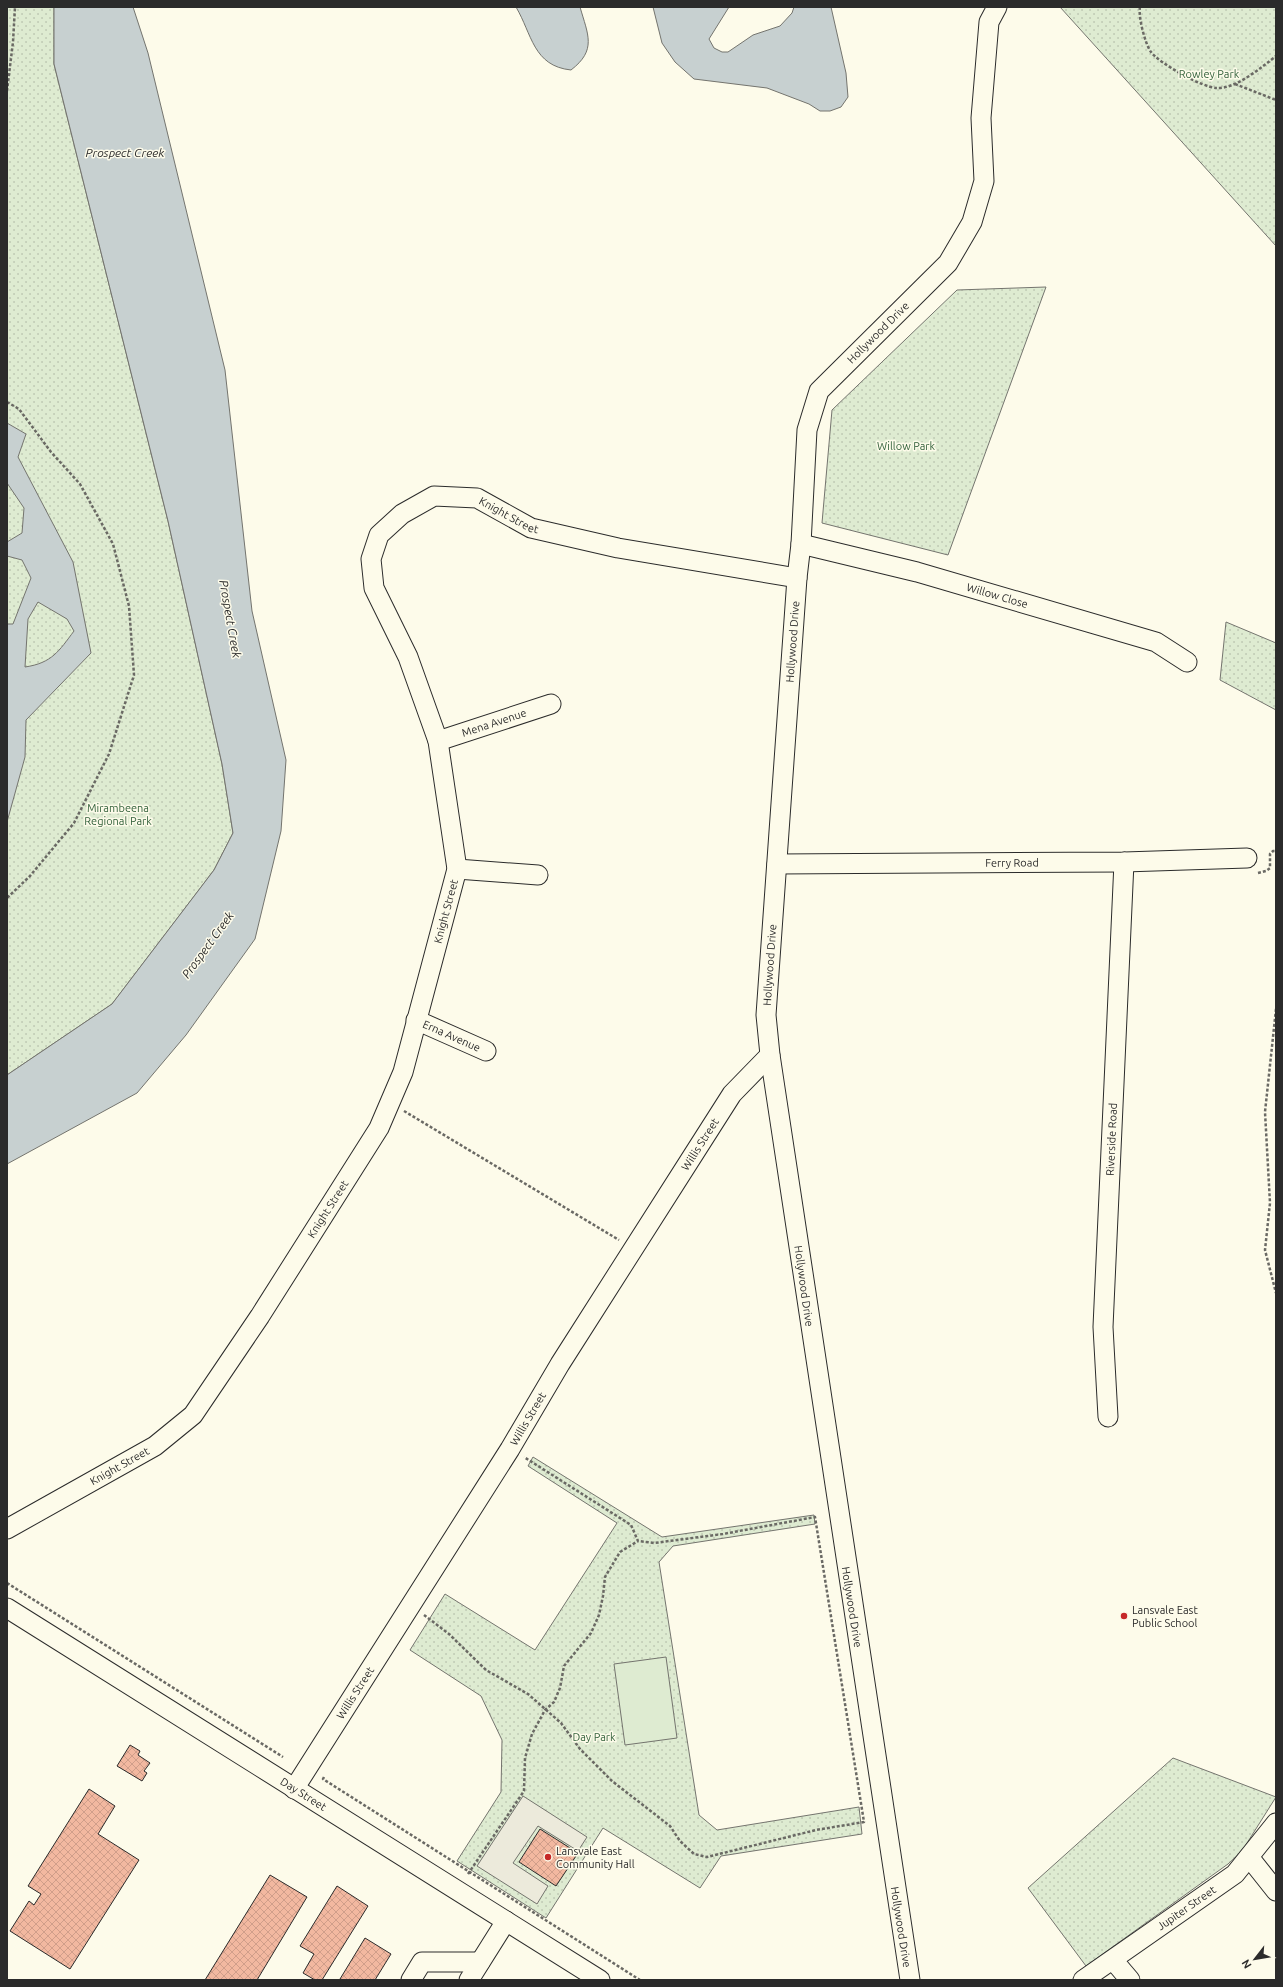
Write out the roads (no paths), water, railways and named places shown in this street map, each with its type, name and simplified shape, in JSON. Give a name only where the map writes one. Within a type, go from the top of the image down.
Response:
[{"type":"street","name":"Hollywood Drive","points":[[910,1980],[770,1055],[766,1008],[778,864],[797,578],[801,544],[807,430],[819,391],[948,263],[972,222],[984,181],[981,118],[989,22],[997,7]]},
{"type":"street","name":"Knight Street","points":[[7,1529],[155,1446],[193,1415],[260,1316],[379,1128],[403,1072],[457,869],[438,741],[408,657],[374,588],[371,559],[379,535],[402,514],[434,496],[477,498],[531,528],[618,548],[797,578]]},
{"type":"street","name":"Willow Close","points":[[801,544],[918,572],[1156,642],[1187,662]]},
{"type":"street","name":"Mena Avenue","points":[[438,741],[551,704]]},
{"type":"street","name":"Ferry Road","points":[[778,864],[1124,862],[1247,858]]},
{"type":"street","name":"Riverside Road","points":[[1108,1417],[1103,1327],[1124,862]]},
{"type":"street","points":[[457,869],[538,875]]},
{"type":"street","name":"Erna Avenue","points":[[416,1020],[486,1051]]},
{"type":"street","name":"Willis Street","points":[[294,1789],[510,1449],[560,1364],[732,1094],[770,1055]]},
{"type":"street","name":"Day Street","points":[[7,1608],[506,1921],[592,1978]]},
{"type":"street","name":"Jupiter Street","points":[[1083,1980],[1235,1874],[1276,1823]]},
{"type":"street","points":[[1249,1857],[1276,1891]]},
{"type":"street","points":[[469,1980],[506,1921]]},
{"type":"street","points":[[1113,1960],[1130,1980]]},
{"type":"street","points":[[411,1980],[422,1962],[480,1962]]},
{"type":"water","name":"Prospect Creek","points":[[54,7],[133,7],[148,53],[225,370],[252,611],[286,760],[281,831],[255,939],[186,1035],[137,1093],[7,1164],[7,1075],[112,1004],[214,870],[233,833],[222,764],[168,521],[54,64]]},
{"type":"water","points":[[516,7],[580,7],[588,34],[588,42],[584,56],[579,63],[571,70],[558,67],[541,55],[530,38]]},
{"type":"water","points":[[653,7],[729,7],[709,39],[714,48],[722,52],[728,52],[753,35],[780,26],[792,13],[794,7],[831,7],[846,73],[848,97],[841,107],[830,111],[820,111],[809,104],[767,88],[694,79],[675,62],[662,43]]},
{"type":"water","points":[[7,423],[26,434],[18,457],[73,562],[91,653],[26,720],[25,757],[7,822],[7,624],[13,624],[31,578],[22,560],[7,556],[7,542],[22,533],[24,508],[7,483]],"holes":[[[38,602],[67,619],[74,631],[59,650],[48,659],[25,667],[28,619]]]},
{"type":"place","name":"Lansvale East Public School","points":[[1124,1616]]},
{"type":"place","name":"Lansvale East Community Hall","points":[[548,1857]]},
{"type":"park label","name":"Rowley Park","points":[[1209,74]]},
{"type":"park label","name":"Willow Park","points":[[906,446]]},
{"type":"park label","name":"Mirambeena Regional Park","points":[[118,814]]},
{"type":"park label","name":"Day Park","points":[[594,1737]]}]
